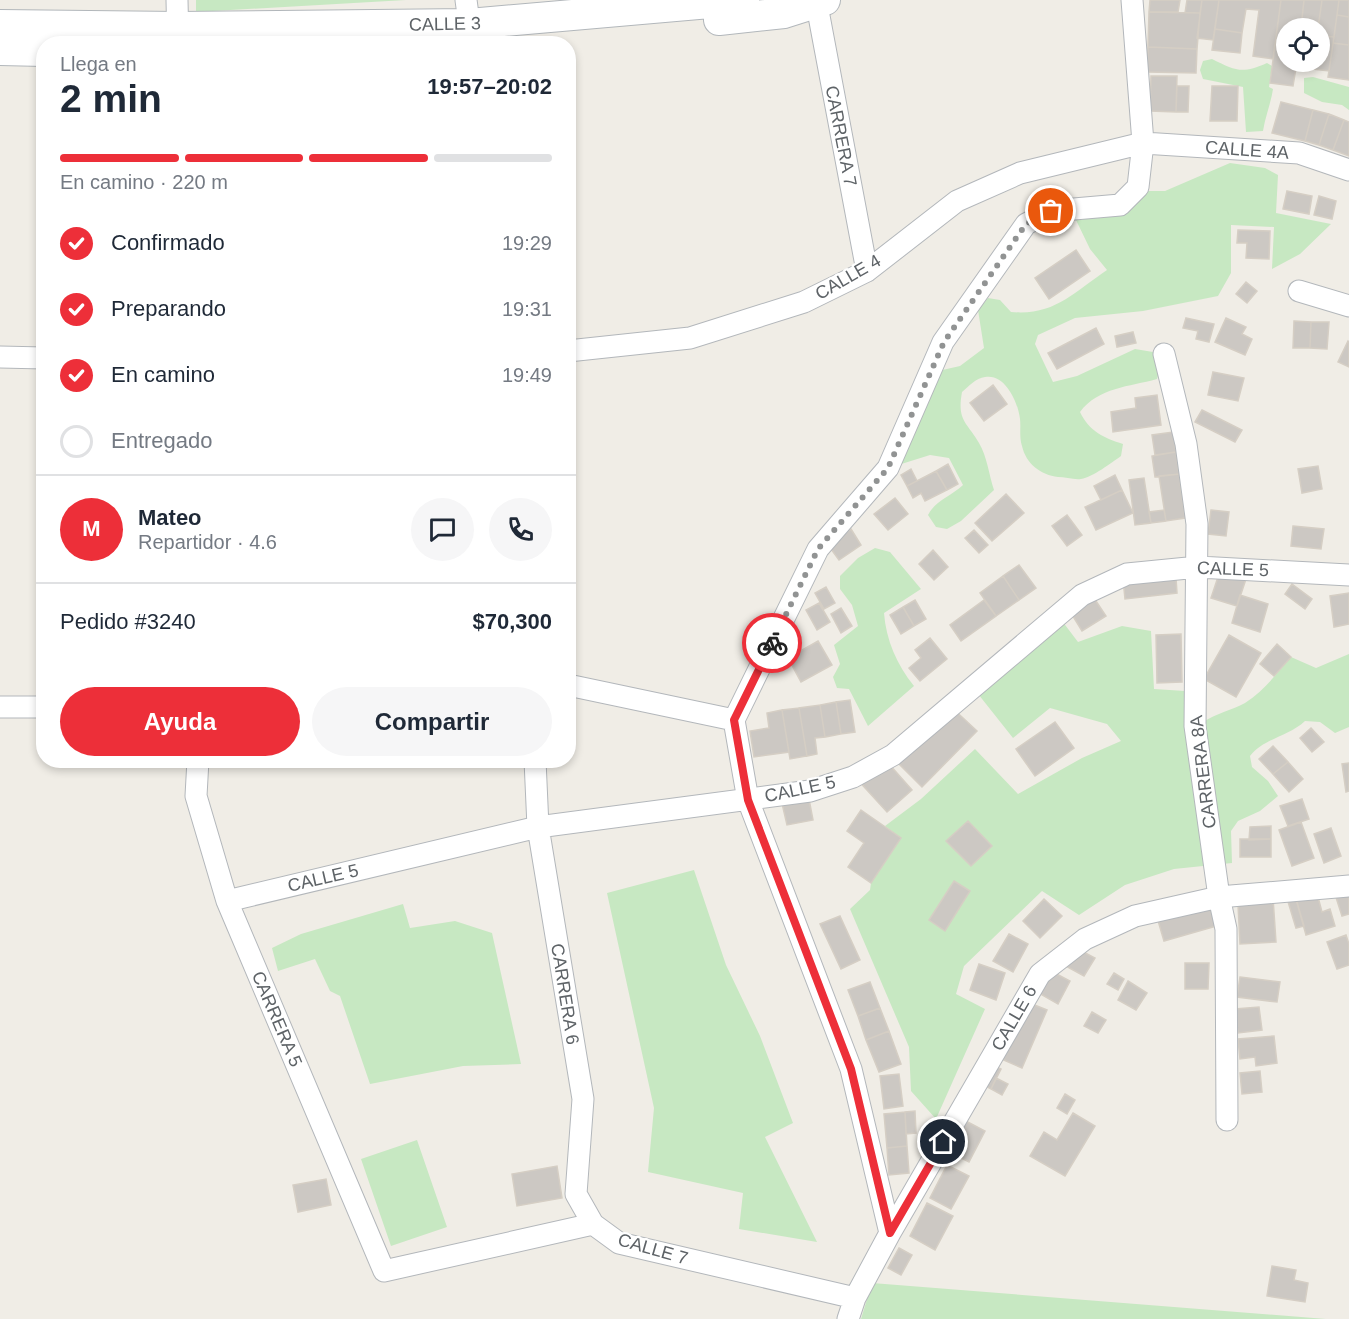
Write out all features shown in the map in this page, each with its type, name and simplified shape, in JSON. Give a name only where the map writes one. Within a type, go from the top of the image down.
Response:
[{"type":"main road","name":"CALLE 3","points":[[473,28],[744,0]]},
{"type":"main road","name":"CALLE 3","points":[[0,25],[178,24],[473,28],[784,13],[816,0]]},
{"type":"main road","points":[[0,50],[36,51]]},
{"type":"street","name":"CARRERA 7","points":[[816,0],[867,271]]},
{"type":"street","points":[[890,1233],[851,1069],[748,800],[734,720],[818,549],[888,468],[944,342],[1026,224],[1051,211],[1120,205],[1138,187],[1143,143],[1132,0]]},
{"type":"street","name":"CALLE 4A","points":[[1143,143],[1299,153],[1349,170]]},
{"type":"street","name":"CALLE 4","points":[[576,350],[690,338],[804,302],[867,271],[957,201],[1020,173],[1143,143]]},
{"type":"street","points":[[1299,291],[1349,306]]},
{"type":"street","name":"CARRERA 8A","points":[[1164,354],[1186,444],[1197,524],[1195,726],[1219,897],[1226,929],[1227,1120]]},
{"type":"street","points":[[0,357],[36,358]]},
{"type":"street","name":"CALLE 5","points":[[227,901],[538,826],[810,791],[853,777],[893,755],[1082,595],[1127,574],[1198,567],[1349,575]]},
{"type":"street","points":[[576,687],[734,720]]},
{"type":"street","points":[[0,707],[36,707]]},
{"type":"street","name":"CARRERA 5","points":[[198,768],[196,796],[227,901],[384,1271],[593,1224]]},
{"type":"street","name":"CARRERA 6","points":[[535,768],[538,826],[583,1099],[576,1194],[593,1224]]},
{"type":"street","name":"CALLE 6","points":[[848,1319],[855,1298],[890,1233],[1040,974],[1085,939],[1135,916],[1219,897],[1349,886]]},
{"type":"street","name":"CALLE 7","points":[[593,1224],[619,1243],[855,1298]]},
{"type":"green space","points":[[196,0],[406,0],[196,12]]},
{"type":"green space","points":[[1212,59],[1239,70],[1251,69],[1267,63],[1272,66],[1269,87],[1273,89],[1263,131],[1246,132],[1243,87],[1203,79],[1200,70],[1203,61]]},
{"type":"green space","points":[[1313,77],[1349,87],[1349,110],[1342,105],[1322,102],[1304,93],[1304,78]]},
{"type":"green space","points":[[1230,163],[1265,168],[1278,175],[1276,213],[1331,224],[1300,254],[1272,269],[1274,227],[1231,225],[1231,273],[1218,296],[1143,311],[1075,318],[1038,335],[1035,344],[1053,382],[1077,376],[1135,349],[1159,353],[1161,365],[1157,379],[1105,393],[1096,397],[1080,412],[1098,433],[1123,444],[1121,456],[1091,476],[1078,479],[1058,477],[1035,468],[1024,452],[1019,412],[1009,390],[999,379],[992,377],[985,377],[972,383],[962,392],[962,415],[982,448],[994,490],[961,521],[947,529],[936,527],[928,515],[931,510],[963,485],[949,458],[930,455],[895,466],[938,371],[960,366],[984,348],[978,310],[988,298],[1000,300],[1011,312],[1026,312],[1051,307],[1107,270],[1090,249],[1076,220],[1086,205],[1140,191],[1165,191]]},
{"type":"green space","points":[[875,548],[890,552],[921,589],[884,613],[893,652],[902,670],[914,686],[868,726],[849,689],[837,688],[833,677],[840,664],[834,645],[858,626],[852,605],[840,589],[840,576],[858,558]]},
{"type":"green space","points":[[1053,609],[1078,642],[1122,626],[1151,631],[1154,689],[1185,691],[1184,718],[1203,722],[1252,698],[1270,682],[1291,657],[1316,668],[1349,654],[1349,727],[1335,733],[1320,722],[1305,721],[1291,731],[1262,745],[1250,756],[1252,767],[1268,781],[1278,796],[1260,811],[1238,821],[1231,831],[1232,863],[1174,869],[1125,885],[1079,915],[1042,891],[964,966],[956,994],[985,1009],[936,1119],[911,1091],[909,1047],[850,909],[870,890],[871,883],[901,838],[885,826],[921,799],[975,749],[1018,794],[1082,758],[1121,741],[1107,724],[1050,708],[1013,738],[967,680]],"holes":[[[968,821],[992,846],[971,866],[947,841]],[[954,881],[970,891],[945,930],[929,920]]]},
{"type":"green space","points":[[694,870],[726,965],[760,1036],[793,1123],[765,1137],[817,1242],[739,1229],[743,1193],[648,1172],[654,1108],[607,893]]},
{"type":"green space","points":[[403,904],[410,928],[455,921],[492,933],[521,1064],[463,1066],[370,1084],[340,996],[330,991],[315,959],[278,971],[272,948],[301,934]]},
{"type":"green space","points":[[417,1140],[447,1227],[391,1246],[361,1159]]},
{"type":"green space","points":[[872,1283],[1326,1319],[861,1319]]},
{"type":"building","points":[[1150,0],[1180,0],[1178,12],[1149,12]]},
{"type":"building","points":[[1187,0],[1202,0],[1200,13],[1185,13]]},
{"type":"building","points":[[1202,0],[1219,0],[1213,40],[1197,38]]},
{"type":"building","points":[[1219,0],[1281,0],[1279,18],[1276,18],[1273,59],[1253,56],[1259,10],[1246,9],[1242,33],[1215,29]]},
{"type":"building","points":[[1281,0],[1304,0],[1302,18],[1279,18]]},
{"type":"building","points":[[1304,0],[1322,0],[1319,18],[1302,18]]},
{"type":"building","points":[[1322,0],[1339,0],[1334,37],[1330,37],[1330,18],[1319,18]]},
{"type":"building","points":[[1339,0],[1349,0],[1349,17],[1337,15]]},
{"type":"building","points":[[1149,12],[1200,13],[1197,49],[1148,47]]},
{"type":"building","points":[[1337,15],[1349,17],[1349,45],[1333,43]]},
{"type":"building","points":[[1215,29],[1242,33],[1240,53],[1212,50]]},
{"type":"building","points":[[1330,37],[1334,37],[1330,64]]},
{"type":"building","points":[[1276,38],[1276,72],[1295,72],[1293,86],[1270,83]]},
{"type":"building","points":[[1333,43],[1349,45],[1349,80],[1328,77]]},
{"type":"building","points":[[1148,47],[1197,49],[1196,73],[1147,72]]},
{"type":"building","points":[[1151,76],[1177,76],[1176,112],[1150,111]]},
{"type":"building","points":[[1177,86],[1189,86],[1188,112],[1176,112]]},
{"type":"building","points":[[1212,86],[1238,86],[1237,121],[1210,121]]},
{"type":"building","points":[[1281,102],[1313,110],[1305,141],[1272,133]]},
{"type":"building","points":[[1313,110],[1329,114],[1319,145],[1305,141]]},
{"type":"building","points":[[1329,114],[1344,120],[1333,150],[1319,145]]},
{"type":"building","points":[[1344,120],[1349,122],[1349,156],[1333,150]]},
{"type":"building","points":[[1287,191],[1312,196],[1309,214],[1283,209]]},
{"type":"building","points":[[1319,196],[1336,201],[1332,219],[1314,215]]},
{"type":"building","points":[[1238,230],[1270,231],[1269,259],[1246,258],[1247,243],[1237,243]]},
{"type":"building","points":[[1076,250],[1090,271],[1049,299],[1035,278]]},
{"type":"building","points":[[1246,282],[1257,291],[1247,303],[1236,294]]},
{"type":"building","points":[[1186,318],[1214,324],[1209,342],[1196,339],[1198,331],[1183,328]]},
{"type":"building","points":[[1226,318],[1246,327],[1242,334],[1252,339],[1245,355],[1215,342]]},
{"type":"building","points":[[1294,321],[1311,322],[1310,348],[1293,348]]},
{"type":"building","points":[[1311,322],[1329,322],[1327,349],[1310,348]]},
{"type":"building","points":[[1096,328],[1104,344],[1057,369],[1048,353]]},
{"type":"building","points":[[1133,332],[1136,343],[1117,347],[1115,336]]},
{"type":"building","points":[[1349,342],[1349,367],[1338,362]]},
{"type":"building","points":[[1213,372],[1244,378],[1238,401],[1208,395]]},
{"type":"building","points":[[993,385],[1007,404],[984,421],[970,403]]},
{"type":"building","points":[[1157,395],[1161,425],[1113,432],[1111,412],[1136,408],[1135,398]]},
{"type":"building","points":[[1202,410],[1242,430],[1235,442],[1195,422]]},
{"type":"building","points":[[1173,432],[1176,452],[1155,455],[1152,435]]},
{"type":"building","points":[[1176,452],[1179,474],[1155,477],[1152,456]]},
{"type":"building","points":[[948,464],[958,484],[947,490],[936,471]]},
{"type":"building","points":[[1318,466],[1322,489],[1302,493],[1298,469]]},
{"type":"building","points":[[911,469],[917,481],[907,486],[901,475]]},
{"type":"building","points":[[936,471],[947,490],[925,501],[921,493],[913,498],[907,486]]},
{"type":"building","points":[[1179,474],[1185,518],[1166,521],[1159,476]]},
{"type":"building","points":[[1115,475],[1122,490],[1101,500],[1094,486]]},
{"type":"building","points":[[1144,478],[1151,523],[1135,525],[1129,480]]},
{"type":"building","points":[[1122,490],[1133,513],[1096,530],[1085,507]]},
{"type":"building","points":[[1006,494],[1024,513],[992,541],[975,523]]},
{"type":"building","points":[[895,498],[908,514],[888,530],[874,514]]},
{"type":"building","points":[[1164,510],[1166,521],[1151,523],[1149,512]]},
{"type":"building","points":[[1211,510],[1229,512],[1226,536],[1208,534]]},
{"type":"building","points":[[1067,515],[1082,535],[1067,546],[1052,526]]},
{"type":"building","points":[[1293,526],[1324,529],[1321,549],[1291,546]]},
{"type":"building","points":[[851,529],[861,545],[839,560],[828,545]]},
{"type":"building","points":[[974,530],[988,545],[979,553],[965,538]]},
{"type":"building","points":[[933,550],[948,567],[934,580],[919,564]]},
{"type":"building","points":[[1175,563],[1177,593],[1125,599],[1122,569]]},
{"type":"building","points":[[1019,565],[1036,588],[1019,600],[1003,576]]},
{"type":"building","points":[[1220,571],[1246,579],[1237,606],[1211,598]]},
{"type":"building","points":[[1003,576],[1019,600],[996,616],[980,593]]},
{"type":"building","points":[[1292,584],[1312,599],[1305,609],[1285,594]]},
{"type":"building","points":[[1086,586],[1106,616],[1082,631],[1063,600]]},
{"type":"building","points":[[826,587],[835,603],[824,609],[815,593]]},
{"type":"building","points":[[1349,593],[1349,624],[1334,627],[1330,596]]},
{"type":"building","points":[[1240,595],[1268,604],[1260,632],[1232,623]]},
{"type":"building","points":[[915,600],[926,619],[914,626],[903,607]]},
{"type":"building","points":[[984,600],[996,616],[961,641],[950,625]]},
{"type":"building","points":[[819,603],[830,622],[817,630],[806,610]]},
{"type":"building","points":[[903,607],[914,626],[901,634],[890,615]]},
{"type":"building","points":[[841,608],[852,626],[841,633],[831,614]]},
{"type":"building","points":[[1181,634],[1182,682],[1157,683],[1156,635]]},
{"type":"building","points":[[1229,635],[1261,653],[1236,697],[1204,679]]},
{"type":"building","points":[[930,638],[947,659],[920,681],[909,668],[921,658],[915,650]]},
{"type":"building","points":[[818,641],[832,665],[801,682],[788,658]]},
{"type":"building","points":[[1277,644],[1291,657],[1274,676],[1260,664]]},
{"type":"building","points":[[850,700],[855,732],[841,734],[836,702]]},
{"type":"building","points":[[836,702],[841,734],[825,737],[820,705]]},
{"type":"building","points":[[948,704],[977,731],[922,787],[894,759]]},
{"type":"building","points":[[820,705],[825,737],[815,738],[817,754],[807,756],[799,708]]},
{"type":"building","points":[[799,708],[807,756],[790,759],[782,710]]},
{"type":"building","points":[[782,710],[789,752],[754,757],[750,731],[769,728],[767,713]]},
{"type":"building","points":[[1055,722],[1074,748],[1035,776],[1016,749]]},
{"type":"building","points":[[1311,728],[1324,742],[1312,752],[1300,738]]},
{"type":"building","points":[[1273,746],[1288,762],[1273,774],[1259,759]]},
{"type":"building","points":[[881,755],[912,790],[887,812],[856,778]]},
{"type":"building","points":[[1288,762],[1303,779],[1289,792],[1273,774]]},
{"type":"building","points":[[1349,763],[1349,791],[1346,792],[1342,764]]},
{"type":"building","points":[[808,794],[813,820],[787,825],[781,799]]},
{"type":"building","points":[[1302,799],[1309,819],[1288,826],[1280,806]]},
{"type":"building","points":[[861,810],[901,838],[871,883],[848,867],[864,843],[847,831]]},
{"type":"building","points":[[968,821],[992,846],[971,866],[946,841]]},
{"type":"building","points":[[1301,822],[1314,858],[1292,866],[1279,830]]},
{"type":"building","points":[[1271,826],[1271,839],[1249,840],[1250,827]]},
{"type":"building","points":[[1331,828],[1341,856],[1324,863],[1314,834]]},
{"type":"building","points":[[1240,839],[1271,839],[1271,857],[1240,857]]},
{"type":"building","points":[[954,881],[970,891],[945,931],[929,920]]},
{"type":"building","points":[[1272,883],[1276,942],[1240,944],[1237,885]]},
{"type":"building","points":[[1349,883],[1349,914],[1342,916],[1333,888]]},
{"type":"building","points":[[1315,886],[1322,912],[1330,909],[1335,926],[1306,935],[1294,892]]},
{"type":"building","points":[[1210,891],[1220,925],[1164,941],[1154,907]]},
{"type":"building","points":[[1294,892],[1304,926],[1296,928],[1286,895]]},
{"type":"building","points":[[1044,899],[1062,916],[1040,938],[1023,921]]},
{"type":"building","points":[[840,916],[860,960],[841,969],[820,924]]},
{"type":"building","points":[[1009,934],[1028,944],[1013,972],[993,961]]},
{"type":"building","points":[[1346,935],[1349,944],[1349,965],[1337,969],[1327,942]]},
{"type":"building","points":[[1072,946],[1095,958],[1084,976],[1062,964]]},
{"type":"building","points":[[1185,963],[1209,963],[1208,989],[1185,989]]},
{"type":"building","points":[[979,964],[1005,973],[996,1000],[970,990]]},
{"type":"building","points":[[1049,970],[1070,981],[1058,1004],[1037,992]]},
{"type":"building","points":[[1114,973],[1124,979],[1118,990],[1107,984]]},
{"type":"building","points":[[1240,977],[1280,982],[1277,1002],[1237,997]]},
{"type":"building","points":[[1128,981],[1147,993],[1136,1010],[1118,1000]]},
{"type":"building","points":[[870,982],[880,1008],[858,1016],[848,990]]},
{"type":"building","points":[[1022,1000],[1047,1010],[1022,1068],[997,1057]]},
{"type":"building","points":[[1259,1007],[1262,1030],[1238,1033],[1235,1009]]},
{"type":"building","points":[[880,1008],[889,1031],[866,1040],[858,1016]]},
{"type":"building","points":[[1092,1012],[1106,1020],[1098,1033],[1084,1026]]},
{"type":"building","points":[[889,1031],[901,1064],[879,1072],[866,1040]]},
{"type":"building","points":[[1274,1036],[1277,1063],[1256,1066],[1255,1057],[1240,1059],[1238,1039]]},
{"type":"building","points":[[991,1064],[1001,1069],[991,1089],[980,1083]]},
{"type":"building","points":[[1260,1071],[1262,1092],[1242,1094],[1240,1073]]},
{"type":"building","points":[[899,1074],[903,1106],[884,1109],[880,1076]]},
{"type":"building","points":[[996,1078],[1008,1084],[1002,1095],[991,1089]]},
{"type":"building","points":[[1065,1094],[1075,1100],[1067,1114],[1057,1108]]},
{"type":"building","points":[[915,1111],[916,1133],[906,1134],[905,1112]]},
{"type":"building","points":[[905,1112],[907,1146],[887,1148],[884,1114]]},
{"type":"building","points":[[1073,1113],[1095,1126],[1065,1176],[1030,1156],[1044,1132],[1057,1140]]},
{"type":"building","points":[[962,1119],[985,1131],[969,1162],[945,1150]]},
{"type":"building","points":[[907,1146],[909,1173],[889,1175],[887,1148]]},
{"type":"building","points":[[947,1165],[969,1176],[951,1209],[930,1198]]},
{"type":"building","points":[[557,1166],[562,1198],[517,1206],[512,1174]]},
{"type":"building","points":[[326,1179],[331,1205],[298,1212],[293,1185]]},
{"type":"building","points":[[927,1203],[953,1216],[935,1250],[910,1236]]},
{"type":"building","points":[[899,1248],[912,1255],[901,1275],[888,1268]]},
{"type":"building","points":[[1272,1266],[1296,1270],[1294,1280],[1308,1283],[1305,1302],[1267,1296]]},
{"type":"way so far","points":[[772,643],[818,549],[888,468],[944,342],[1026,224],[1051,211]]},
{"type":"route","points":[[772,643],[734,720],[748,800],[851,1069],[890,1233],[943,1142]]}]
